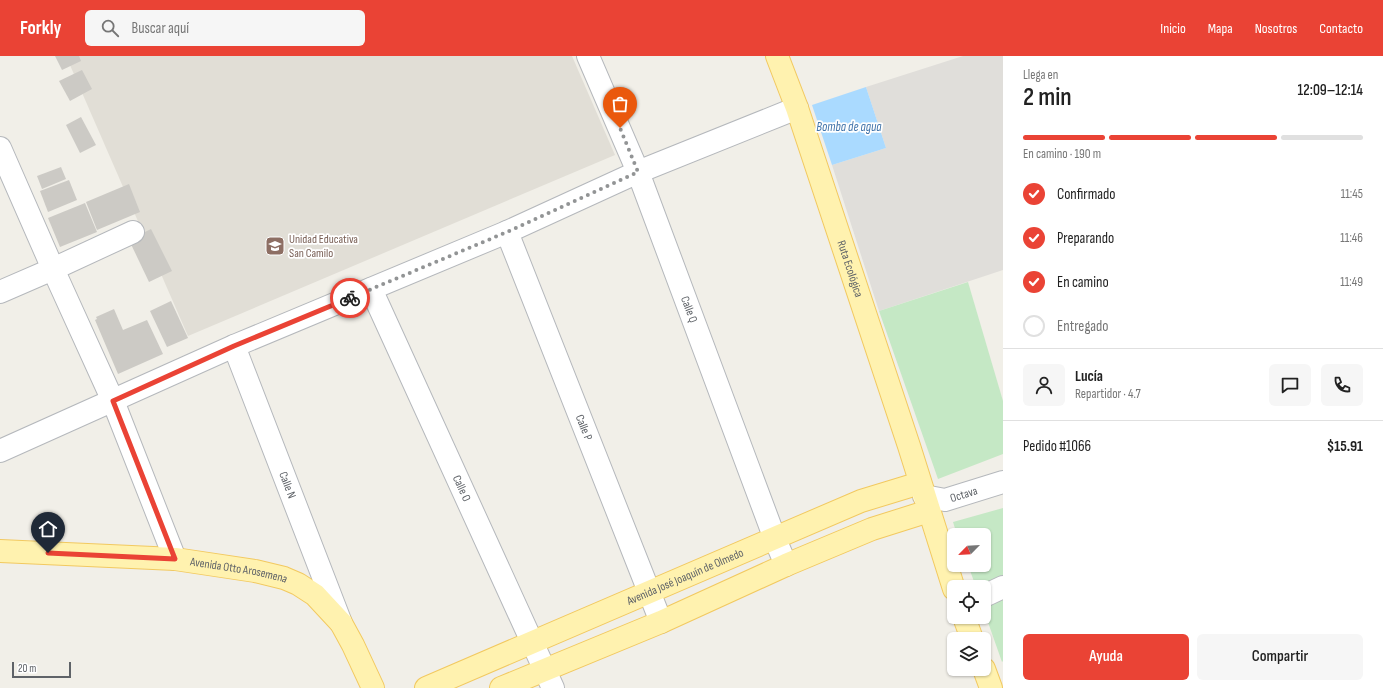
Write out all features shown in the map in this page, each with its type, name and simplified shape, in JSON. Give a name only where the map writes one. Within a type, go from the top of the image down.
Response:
[{"type":"main road","name":"Ruta Ecológica","points":[[776,56],[797,108],[909,446],[924,497]]},
{"type":"main road","name":"Avenida José Joaquín de Olmedo","points":[[426,688],[861,501],[924,497]]},
{"type":"main road","points":[[501,688],[549,679],[661,622],[786,565],[872,529],[924,497],[951,580]]},
{"type":"main road","name":"Avenida Otto Arosemena","points":[[0,551],[175,559],[255,571],[284,578],[298,584],[315,595],[341,623],[373,688]]},
{"type":"main road","points":[[987,676],[991,688]]},
{"type":"street","name":"Calle Q","points":[[588,56],[638,172],[786,565]]},
{"type":"street","points":[[0,451],[234,346],[507,232],[638,172],[797,108]]},
{"type":"street","points":[[0,148],[113,401],[175,559]]},
{"type":"street","points":[[0,292],[134,232]]},
{"type":"street","name":"Calle P","points":[[507,232],[661,622]]},
{"type":"street","name":"Calle O","points":[[371,289],[549,679]]},
{"type":"street","name":"Calle N","points":[[234,346],[341,623]]},
{"type":"street","name":"Octava","points":[[924,497],[945,500],[1003,482]]},
{"type":"street","points":[[991,593],[1003,587]]},
{"type":"shaded area","name":"Unidad Educativa San Camilo","points":[[66,56],[572,56],[615,155],[188,336]]},
{"type":"shaded area","points":[[963,56],[1003,56],[1003,270],[879,311],[832,165],[886,148],[866,87]]},
{"type":"green space","points":[[968,282],[1003,401],[1003,454],[938,479],[879,311]]},
{"type":"green space","points":[[1003,508],[1002,662],[989,624],[991,624],[991,580],[973,580],[971,572],[991,572],[991,528],[955,528],[953,522]]},
{"type":"water","name":"Bomba de agua","points":[[866,87],[886,148],[832,165],[812,105]]},
{"type":"building","points":[[55,56],[79,56],[81,61],[62,70]]},
{"type":"building","points":[[82,70],[92,89],[70,101],[59,81]]},
{"type":"building","points":[[81,117],[96,145],[80,153],[66,125]]},
{"type":"building","points":[[61,167],[66,179],[42,189],[37,176]]},
{"type":"building","points":[[69,180],[77,200],[48,212],[40,191]]},
{"type":"building","points":[[129,184],[140,212],[97,230],[86,202]]},
{"type":"building","points":[[85,203],[97,232],[60,247],[48,218]]},
{"type":"building","points":[[151,229],[172,271],[149,282],[129,240]]},
{"type":"building","points":[[171,301],[188,338],[167,347],[150,311]]},
{"type":"building","points":[[114,309],[123,330],[147,320],[163,354],[118,374],[95,320],[97,319],[96,317]]},
{"type":"way so far","points":[[350,298],[507,232],[638,172],[620,128]]},
{"type":"place","name":"Unidad Educativa San Camilo","points":[[275,246]]},
{"type":"route","points":[[48,553],[175,559],[113,401],[234,346],[350,298]]}]
